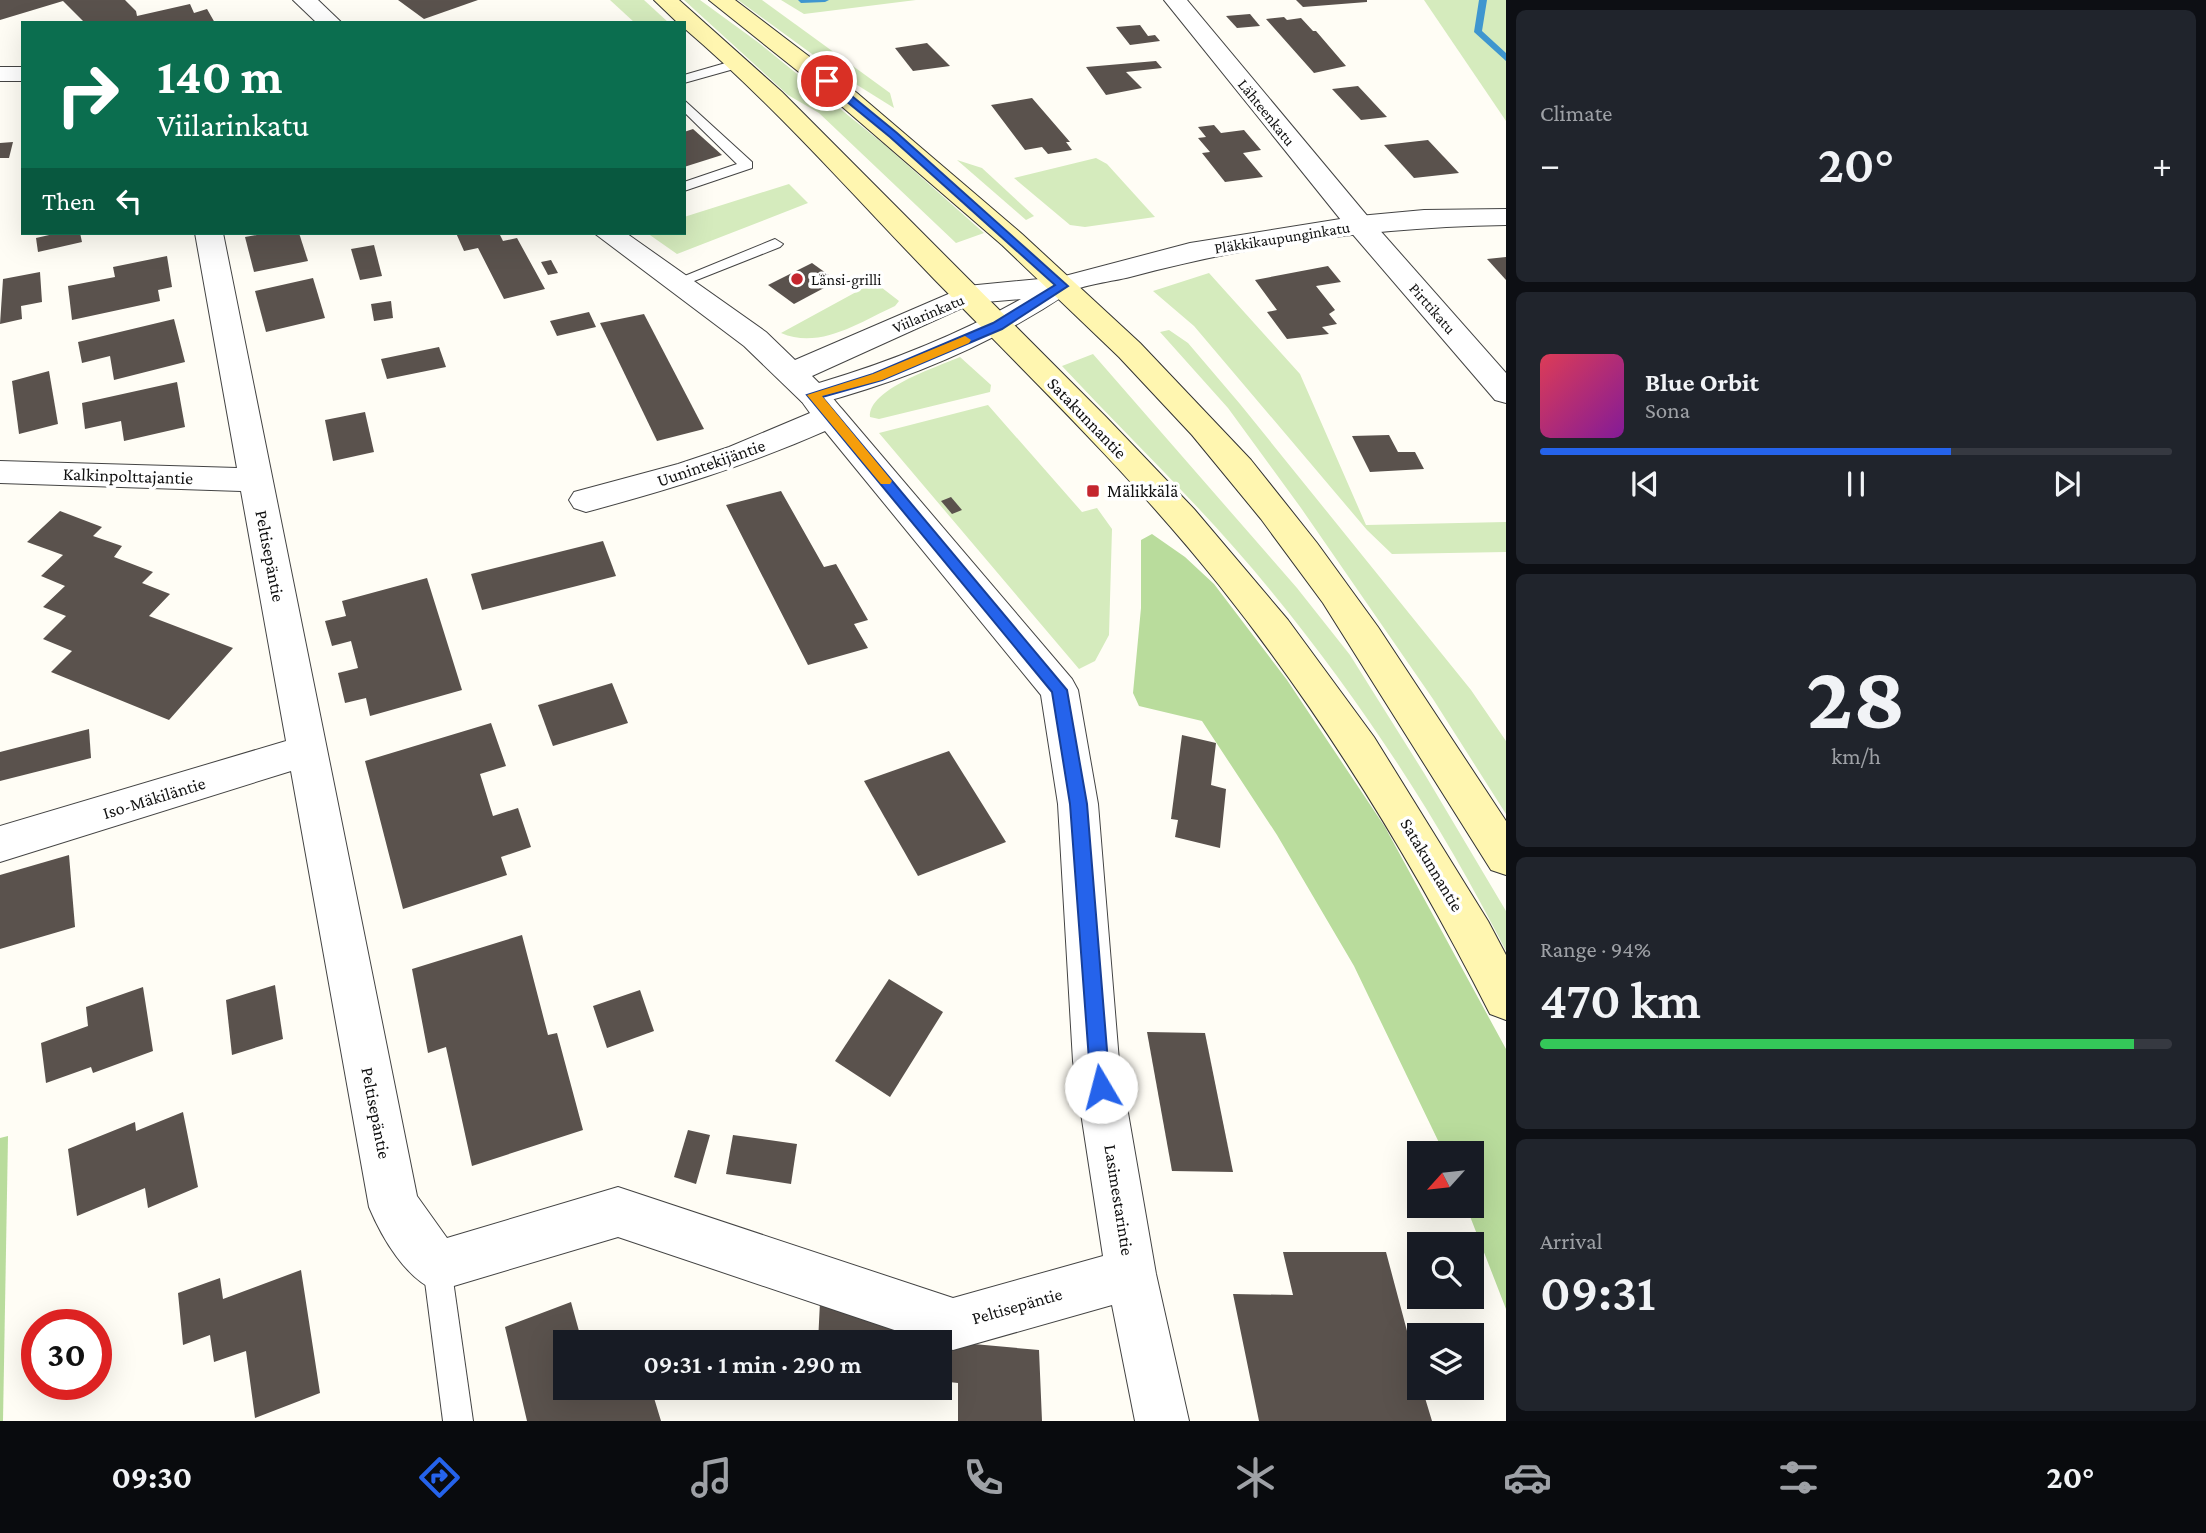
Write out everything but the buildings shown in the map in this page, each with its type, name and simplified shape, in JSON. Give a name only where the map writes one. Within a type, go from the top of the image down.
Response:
[{"type":"main road","name":"Satakunnantie","points":[[665,0],[736,64],[998,326],[1182,518],[1300,662],[1377,773],[1456,904],[1506,999]]},
{"type":"main road","points":[[720,0],[874,119],[1119,338],[1192,414],[1272,510],[1378,654],[1506,857]]},
{"type":"street","points":[[304,0],[329,21]]},
{"type":"street","name":"Lähteenkatu","points":[[1175,0],[1359,224]]},
{"type":"street","points":[[0,74],[21,74]]},
{"type":"street","name":"Pläkkikaupunginkatu","points":[[1062,286],[1189,252],[1359,224],[1424,218],[1506,216]]},
{"type":"street","name":"Pirttikatu","points":[[1359,224],[1506,393]]},
{"type":"street","name":"Peltisepäntie","points":[[209,235],[394,1208],[437,1266],[618,1212],[953,1324],[1131,1274]]},
{"type":"street","points":[[611,235],[755,339],[813,395],[878,377],[998,326],[1062,286]]},
{"type":"street","name":"Viilarinkatu","points":[[813,395],[967,295],[1062,286]]},
{"type":"street","name":"Uunintekijäntie","points":[[586,500],[686,474],[741,455],[813,395]]},
{"type":"street","name":"Lasimestarintie","points":[[813,395],[1059,690],[1078,804],[1096,1061],[1131,1274],[1162,1421]]},
{"type":"street","name":"Kalkinpolttajantie","points":[[0,472],[256,480]]},
{"type":"street","name":"Iso-Mäkiläntie","points":[[0,844],[308,750]]},
{"type":"lane","points":[[686,78],[736,64]]},
{"type":"lane","points":[[686,106],[747,165],[686,186]]},
{"type":"lane","points":[[678,282],[775,244]]},
{"type":"lane","points":[[437,1266],[458,1421]]},
{"type":"green space","points":[[610,0],[644,0],[667,21],[633,21]]},
{"type":"green space","points":[[684,0],[700,0],[759,43],[886,146],[984,233],[956,243],[819,113],[788,95]]},
{"type":"green space","points":[[738,0],[762,0],[890,93],[894,108],[838,73]]},
{"type":"green space","points":[[781,0],[916,0],[804,14]]},
{"type":"green space","points":[[1424,0],[1506,0],[1506,121]]},
{"type":"green space","points":[[1096,158],[1107,164],[1155,217],[1085,227],[1070,225],[1014,178]]},
{"type":"green space","points":[[957,160],[982,168],[1034,216],[1026,220]]},
{"type":"green space","points":[[789,184],[808,203],[677,254],[650,235],[686,235],[686,216]]},
{"type":"green space","points":[[1209,273],[1300,374],[1366,525],[1506,522],[1506,552],[1392,554],[1367,530],[1194,326],[1153,291]]},
{"type":"green space","points":[[877,284],[899,301],[895,306],[840,332],[825,336],[810,338],[781,333],[869,285]]},
{"type":"green space","points":[[1169,330],[1188,343],[1240,404],[1471,690],[1506,741],[1506,814],[1433,699],[1301,508],[1228,408],[1160,332]]},
{"type":"green space","points":[[1093,354],[1297,588],[1350,655],[1506,911],[1506,951],[1427,810],[1368,720],[1305,633],[1221,533],[1062,366]]},
{"type":"green space","points":[[960,357],[991,385],[990,392],[879,419],[870,417],[872,407],[892,388]]},
{"type":"green space","points":[[988,405],[1082,512],[1097,508],[1112,529],[1109,635],[1095,661],[1079,669],[879,433]]},
{"type":"green space","points":[[1152,534],[1185,557],[1214,584],[1287,680],[1385,827],[1506,1049],[1506,1309],[1484,1252],[1484,1232],[1476,1232],[1471,1218],[1484,1218],[1484,1141],[1438,1141],[1354,966],[1277,835],[1202,721],[1139,706],[1133,693],[1141,608],[1141,540]]},
{"type":"green space","points":[[8,1136],[3,1421],[0,1421],[0,1138]]},
{"type":"waterway","points":[[801,1],[825,0]]},
{"type":"waterway","points":[[1483,0],[1478,32],[1506,58]]},
{"type":"slow traffic","points":[[886,481],[813,395],[878,377],[965,340]]},
{"type":"place","name":"Länsi-grilli","points":[[797,279]]},
{"type":"place","name":"Mälikkälä","points":[[1093,491]]},
{"type":"route","points":[[827,81],[1006,233],[1062,286],[998,326],[878,377],[813,395],[1059,690],[1078,804],[1096,1061],[1101,1087]]}]
